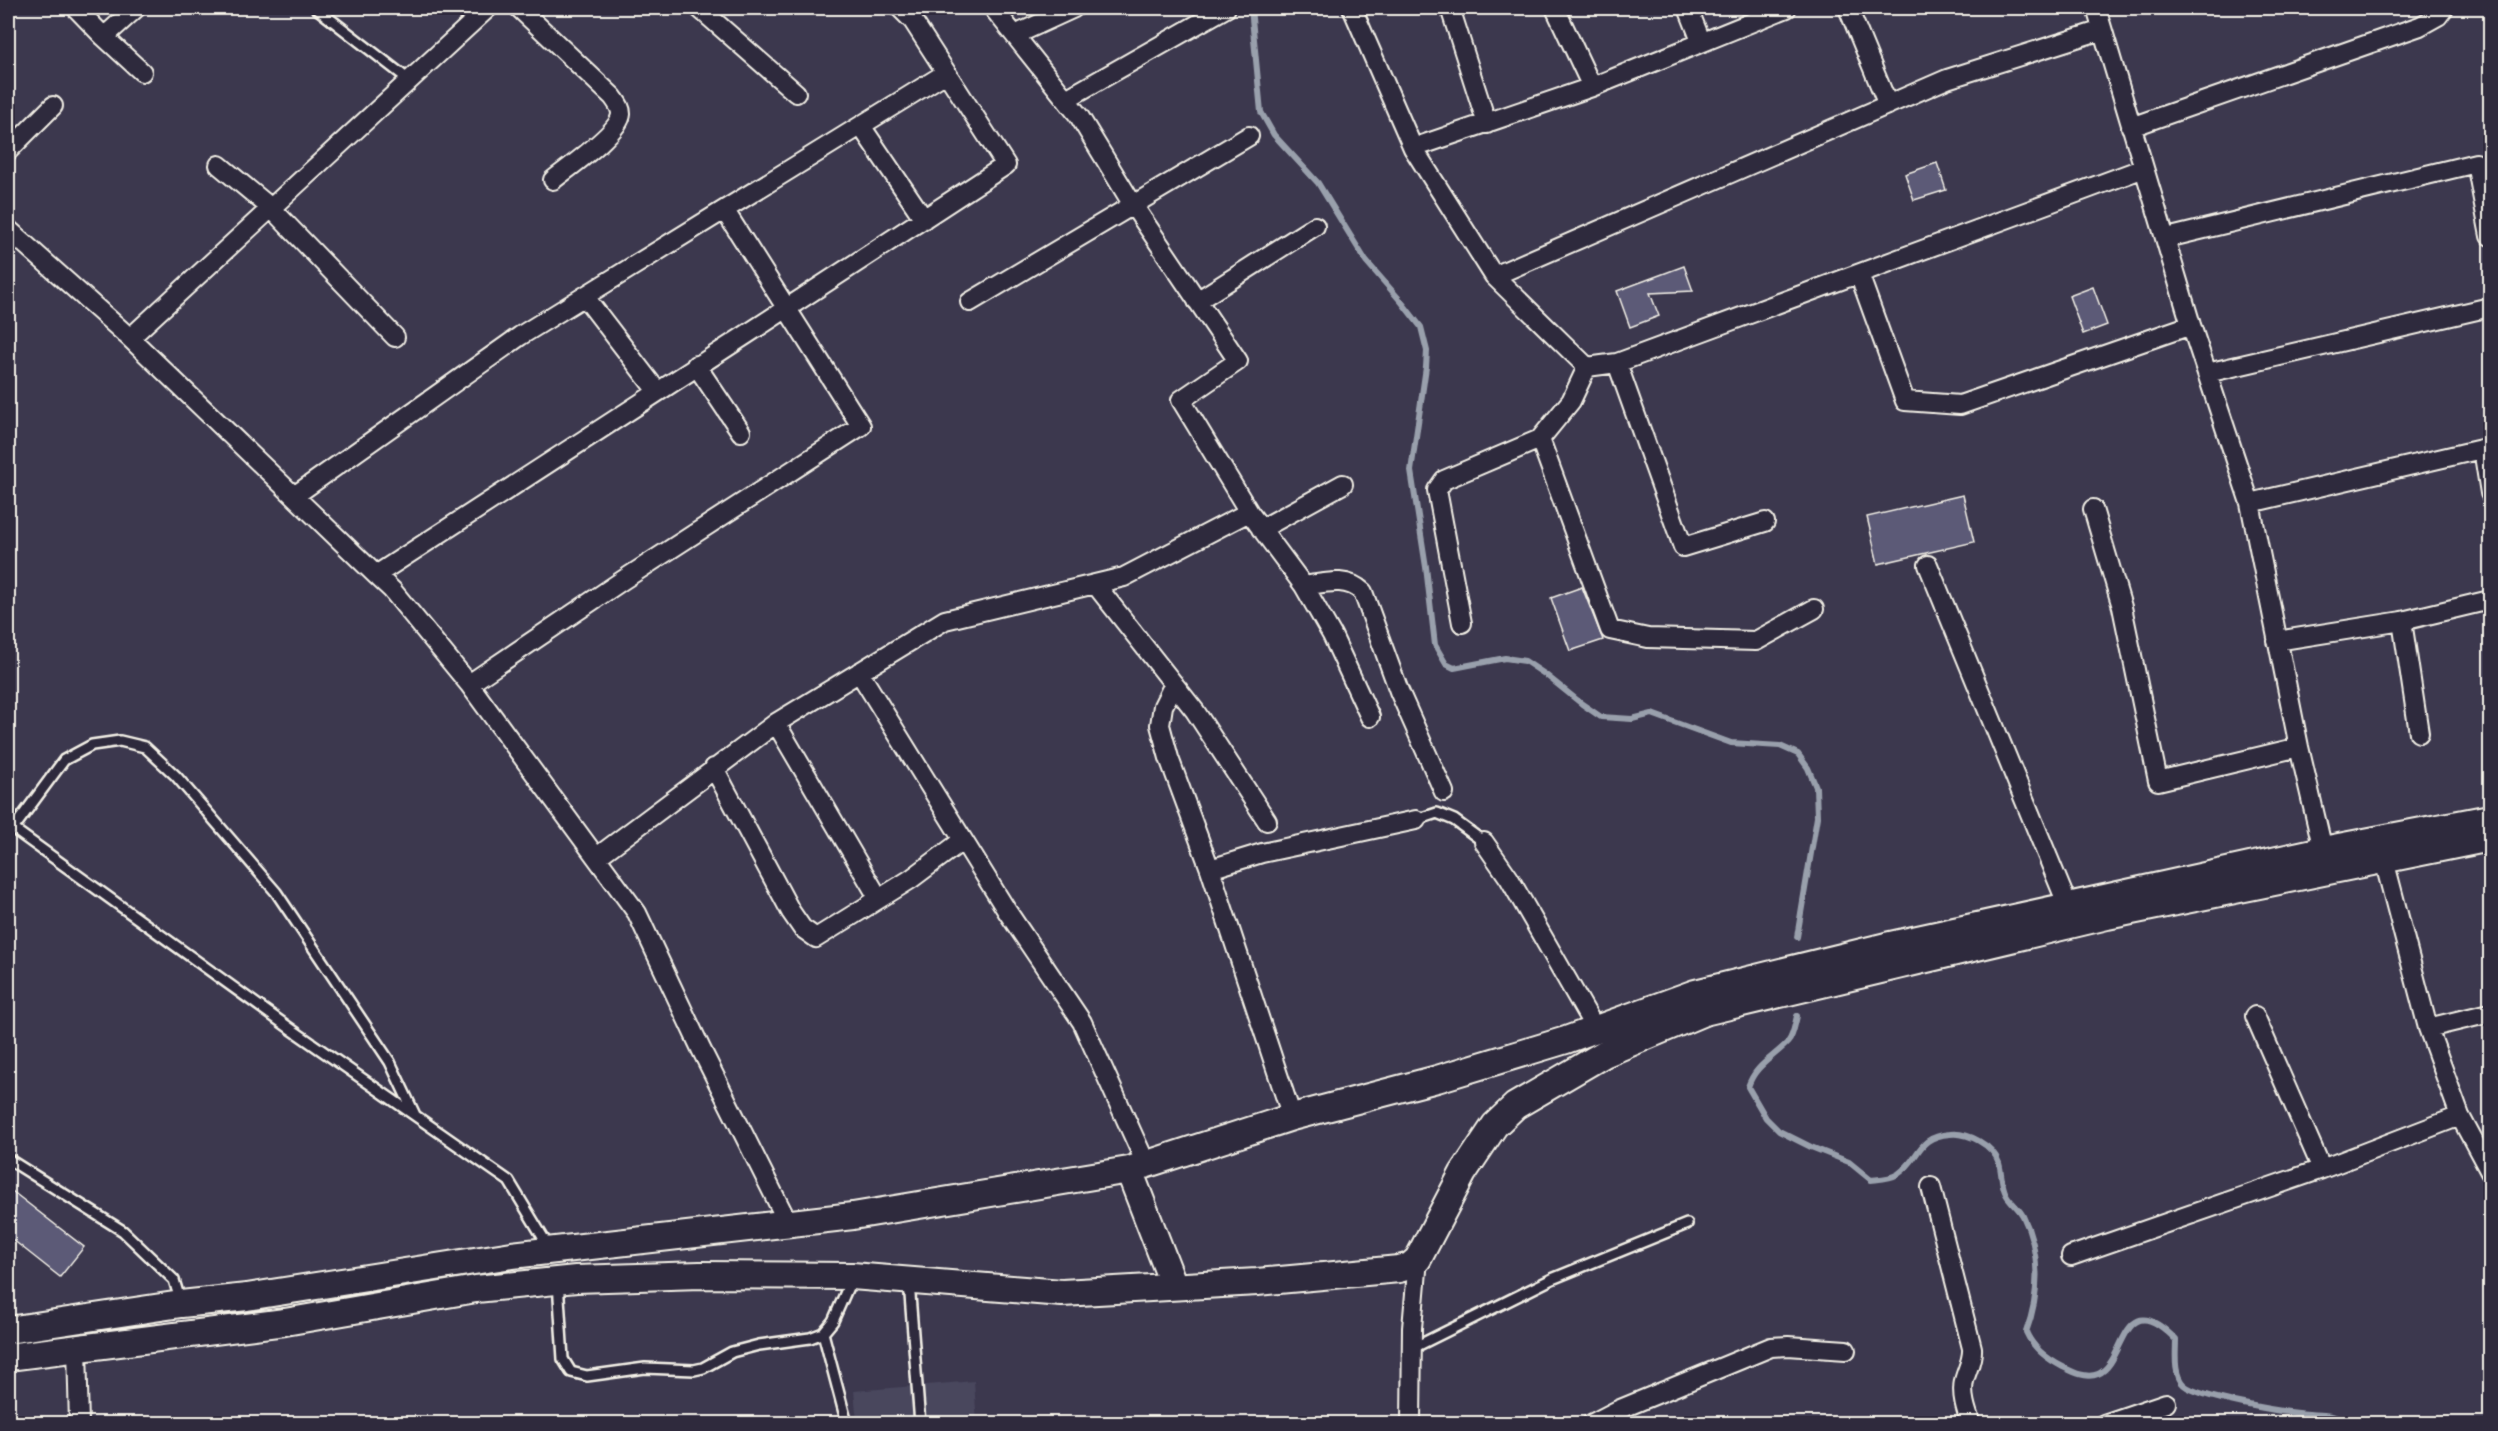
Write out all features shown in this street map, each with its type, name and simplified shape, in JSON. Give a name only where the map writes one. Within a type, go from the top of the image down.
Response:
[{"type":"main road","points":[[8,1330],[551,1251],[853,1216],[1138,1168],[1292,1118],[1437,1079],[1596,1030],[1695,993],[1886,946],[2323,850],[2490,818]]},
{"type":"main road","points":[[8,1357],[285,1322],[476,1289],[558,1280],[700,1275],[852,1276],[1062,1293],[1380,1272],[1410,1266],[1418,1259],[1463,1173],[1495,1125],[1515,1106],[1604,1054],[1704,1012],[2107,916],[2490,838]]},
{"type":"main road","points":[[1138,1168],[1174,1286]]},
{"type":"street","points":[[76,8],[142,72]]},
{"type":"street","points":[[104,37],[136,8]]},
{"type":"street","points":[[130,338],[488,8]]},
{"type":"street","points":[[519,8],[613,97],[621,108],[621,117],[614,129],[553,180]]},
{"type":"street","points":[[699,8],[796,93]]},
{"type":"street","points":[[376,575],[1005,165],[913,21],[900,8]]},
{"type":"street","points":[[993,8],[1079,116],[1133,205],[1238,361],[1181,400],[1249,512],[1304,586],[1332,635],[1370,717]]},
{"type":"street","points":[[1015,35],[1074,8]]},
{"type":"street","points":[[1066,99],[1226,8]]},
{"type":"street","points":[[1352,8],[1413,148],[1494,276],[1587,367]]},
{"type":"street","points":[[1450,8],[1487,124]]},
{"type":"street","points":[[1555,8],[1592,87]]},
{"type":"street","points":[[1688,8],[1701,41]]},
{"type":"street","points":[[1413,148],[1592,87],[1787,8]]},
{"type":"street","points":[[1848,8],[1888,105]]},
{"type":"street","points":[[2096,8],[2167,238],[2191,326],[2250,503],[2299,747],[2323,850]]},
{"type":"street","points":[[2131,127],[2420,26],[2438,16],[2444,8]]},
{"type":"street","points":[[1494,276],[1947,79],[2102,30]]},
{"type":"street","points":[[294,496],[520,336],[946,73]]},
{"type":"street","points":[[8,151],[53,106]]},
{"type":"street","points":[[861,126],[924,219]]},
{"type":"street","points":[[970,302],[1249,136]]},
{"type":"street","points":[[2167,238],[2483,161],[2490,236]]},
{"type":"street","points":[[219,165],[271,208],[395,337]]},
{"type":"street","points":[[1587,367],[1617,363],[2144,168]]},
{"type":"street","points":[[469,684],[861,426],[785,310],[725,211]]},
{"type":"street","points":[[1197,301],[1315,225]]},
{"type":"street","points":[[8,229],[130,338],[392,590],[469,684],[637,913],[701,1049],[788,1223]]},
{"type":"street","points":[[1859,274],[1905,401],[1960,405],[2191,326]]},
{"type":"street","points":[[585,297],[657,391]]},
{"type":"street","points":[[2207,373],[2490,307]]},
{"type":"street","points":[[1617,363],[1683,547],[1765,522]]},
{"type":"street","points":[[696,365],[741,432]]},
{"type":"street","points":[[1462,623],[1437,490],[1444,480],[1540,439],[1571,401],[1587,367]]},
{"type":"street","points":[[1540,439],[1610,630],[1648,638],[1756,641],[1814,609]]},
{"type":"street","points":[[2250,503],[2487,448],[2490,493]]},
{"type":"street","points":[[1261,529],[1343,484]]},
{"type":"street","points":[[2093,509],[2122,607],[2158,781],[2299,747]]},
{"type":"street","points":[[597,857],[776,723],[945,620],[1124,577],[1249,512]]},
{"type":"street","points":[[1928,565],[2068,906]]},
{"type":"street","points":[[1304,586],[1344,581],[1356,585],[1363,592],[1399,691],[1444,792]]},
{"type":"street","points":[[1095,584],[1195,711],[1267,821]]},
{"type":"street","points":[[2277,641],[2402,621],[2490,600]]},
{"type":"street","points":[[2402,621],[2419,733]]},
{"type":"street","points":[[859,672],[963,840],[1082,1022],[1138,1168]]},
{"type":"street","points":[[1174,684],[1163,706],[1160,725],[1169,758],[1210,869],[1292,1118]]},
{"type":"street","points":[[776,723],[879,899]]},
{"type":"street","points":[[714,768],[802,928],[816,938],[911,879],[963,840]]},
{"type":"street","points":[[1210,869],[1262,853],[1416,820]]},
{"type":"street","points":[[1484,842],[1509,878],[1596,1030]]},
{"type":"street","points":[[2384,860],[2428,1028],[2460,1116],[2490,1172]]},
{"type":"street","points":[[2428,1028],[2490,1013]]},
{"type":"street","points":[[2255,1016],[2322,1170]]},
{"type":"street","points":[[2071,1256],[2322,1170],[2460,1116]]},
{"type":"street","points":[[1931,1187],[1972,1348],[1973,1357],[1964,1381],[1963,1392],[1971,1424]]},
{"type":"street","points":[[1411,1424],[1411,1348],[1418,1259]]},
{"type":"street","points":[[1591,1424],[1618,1410],[1771,1347],[1846,1350]]},
{"type":"street","points":[[77,1348],[79,1424]]},
{"type":"street","points":[[2104,1424],[2166,1403]]},
{"type":"lane","points":[[316,8],[409,80]]},
{"type":"lane","points":[[416,1117],[390,1062],[276,892],[176,776],[145,747],[120,741],[92,745],[64,760],[10,827],[416,1117],[509,1182],[551,1251]]},
{"type":"lane","points":[[1416,820],[1437,813],[1454,820],[1484,842]]},
{"type":"lane","points":[[8,1159],[123,1231],[174,1280],[181,1304]]},
{"type":"lane","points":[[1411,1348],[1552,1279],[1687,1224]]},
{"type":"lane","points":[[558,1280],[563,1359],[571,1372],[577,1375],[645,1368],[694,1370],[703,1368],[732,1353],[759,1345],[810,1338],[823,1333],[833,1321],[852,1276]]},
{"type":"lane","points":[[909,1282],[920,1424]]},
{"type":"lane","points":[[823,1333],[847,1424]]},
{"type":"shaded area","points":[[974,1381],[977,1423],[857,1423],[854,1391]]},
{"type":"building","points":[[1937,163],[1946,190],[1914,200],[1905,174]]},
{"type":"building","points":[[1684,266],[1693,291],[1650,293],[1659,316],[1630,327],[1617,291]]},
{"type":"building","points":[[2093,287],[2107,325],[2083,334],[2069,296]]},
{"type":"building","points":[[1963,495],[1974,542],[1878,564],[1867,517]]},
{"type":"building","points":[[1582,587],[1603,640],[1570,651],[1551,598]]},
{"type":"building","points":[[8,1188],[84,1247],[60,1277],[8,1236]]},
{"type":"waterway","points":[[1251,8],[1261,112],[1274,135],[1318,183],[1366,261],[1421,327],[1427,351],[1426,367],[1411,471],[1435,645],[1446,664],[1454,668],[1505,658],[1525,661],[1601,717],[1632,719],[1652,714],[1731,743],[1780,746],[1798,754],[1808,768],[1816,787],[1817,817],[1797,937]]},
{"type":"waterway","points":[[1797,1016],[1790,1040],[1760,1067],[1748,1087],[1766,1118],[1779,1131],[1849,1162],[1871,1180],[1898,1174],[1911,1162],[1924,1144],[1939,1136],[1964,1135],[1986,1145],[1999,1163],[2004,1190],[2023,1216],[2033,1244],[2036,1259],[2036,1289],[2026,1332],[2032,1343],[2046,1357],[2080,1374],[2089,1376],[2098,1374],[2115,1356],[2127,1331],[2135,1323],[2145,1320],[2158,1325],[2176,1340],[2178,1376],[2184,1385],[2193,1390],[2224,1400],[2263,1408],[2329,1416],[2347,1424]]}]
